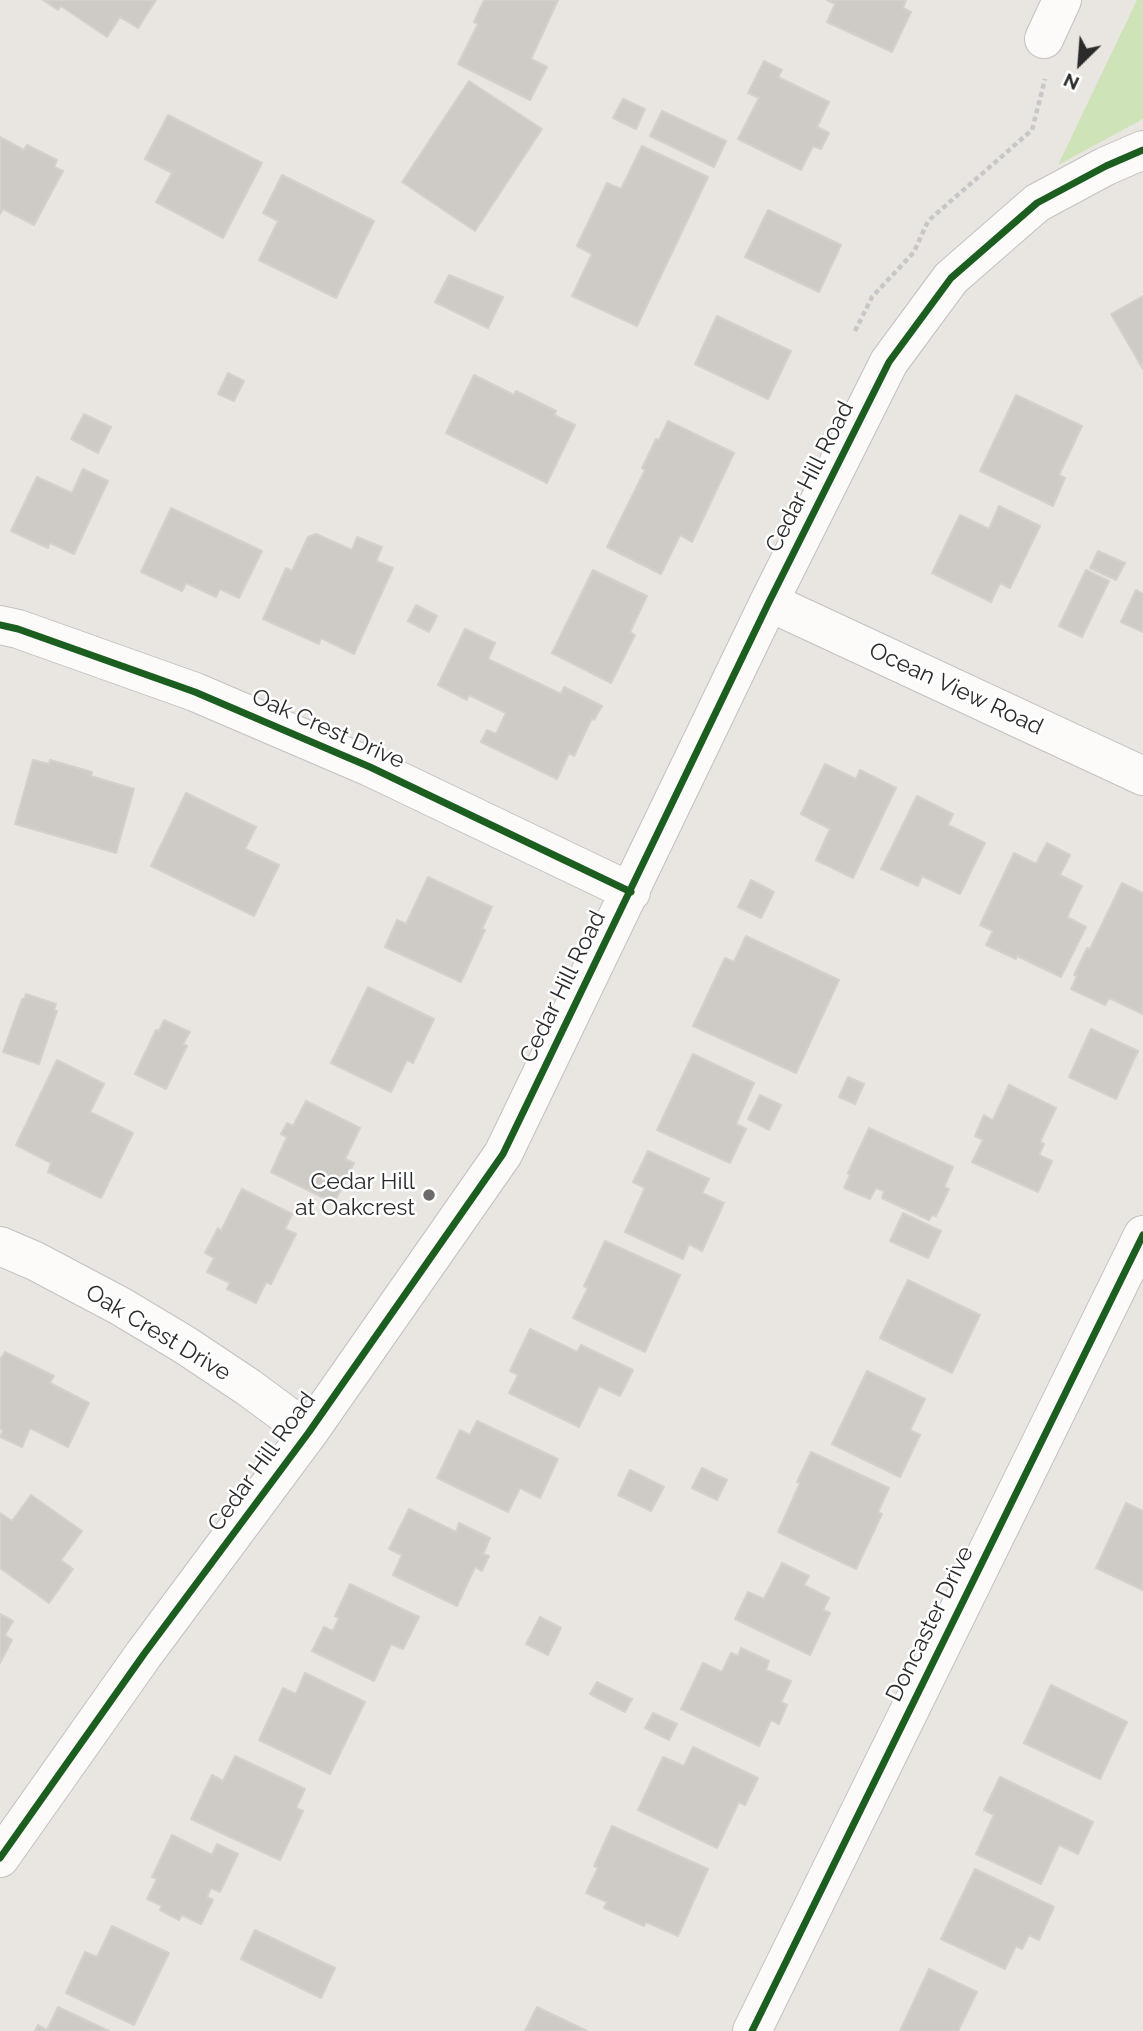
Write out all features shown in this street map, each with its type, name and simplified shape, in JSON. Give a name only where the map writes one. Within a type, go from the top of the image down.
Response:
[{"type":"street","points":[[1044,38],[1062,0]]},
{"type":"street","name":"Cedar Hill Road","points":[[0,1858],[144,1654],[309,1432],[503,1154],[769,602],[889,362],[951,278],[1037,203],[1106,166],[1143,150]]},
{"type":"street","name":"Ocean View Road","points":[[769,602],[1143,776]]},
{"type":"street","name":"Oak Crest Drive","points":[[0,625],[56,642],[195,692],[370,767],[631,892]]},
{"type":"street","name":"Doncaster Drive","points":[[752,2031],[1143,1234]]},
{"type":"street","name":"Oak Crest Drive","points":[[0,1246],[71,1280],[153,1326],[248,1387],[309,1432]]},
{"type":"path","points":[[854,333],[872,297],[914,252],[928,221],[1032,130],[1046,73],[1044,38]]},
{"type":"green space","points":[[1137,0],[1143,0],[1143,119],[1058,165]]},
{"type":"building","points":[[43,0],[156,0],[138,28],[120,17],[107,37],[61,6],[58,10]]},
{"type":"building","points":[[484,0],[558,0],[531,59],[547,67],[530,100],[458,64],[478,24],[474,22]]},
{"type":"building","points":[[827,0],[906,0],[903,8],[911,12],[892,52],[827,22],[835,4]]},
{"type":"building","points":[[764,61],[782,70],[778,77],[829,102],[817,127],[829,133],[821,149],[813,146],[801,170],[738,139],[759,98],[748,93]]},
{"type":"building","points":[[469,81],[542,129],[475,231],[402,182]]},
{"type":"building","points":[[623,99],[645,109],[636,129],[613,118]]},
{"type":"building","points":[[662,111],[726,141],[714,167],[650,136]]},
{"type":"building","points":[[168,115],[262,163],[223,238],[156,202],[172,173],[145,159]]},
{"type":"building","points":[[0,137],[24,150],[27,145],[57,160],[54,167],[63,171],[34,225],[3,209],[0,214]]},
{"type":"building","points":[[642,146],[708,177],[637,326],[572,296],[592,254],[577,246],[607,183],[621,189]]},
{"type":"building","points":[[282,175],[374,221],[336,298],[259,260],[278,221],[263,213]]},
{"type":"building","points":[[768,210],[841,245],[819,292],[745,257]]},
{"type":"building","points":[[449,275],[503,297],[488,328],[435,302]]},
{"type":"building","points":[[1143,296],[1143,369],[1111,314]]},
{"type":"building","points":[[717,316],[791,351],[768,399],[695,364]]},
{"type":"building","points":[[228,373],[244,381],[234,401],[218,394]]},
{"type":"building","points":[[474,375],[514,395],[516,391],[556,411],[554,415],[575,425],[547,483],[446,433]]},
{"type":"building","points":[[1016,395],[1082,426],[1059,475],[1065,478],[1053,506],[980,471]]},
{"type":"building","points":[[84,414],[111,427],[98,453],[71,439]]},
{"type":"building","points":[[668,421],[734,453],[692,542],[680,535],[661,574],[607,547],[645,470],[642,468],[656,439],[659,440]]},
{"type":"building","points":[[83,469],[108,481],[74,554],[50,543],[48,548],[11,531],[37,477],[72,493]]},
{"type":"building","points":[[999,506],[1040,526],[1010,588],[1000,583],[991,602],[932,573],[960,515],[989,529]]},
{"type":"building","points":[[171,508],[262,551],[239,598],[220,589],[216,597],[186,583],[182,591],[141,572]]},
{"type":"building","points":[[316,534],[352,550],[357,537],[382,547],[376,561],[393,568],[354,654],[321,638],[319,644],[263,619],[286,568],[292,571],[308,537]]},
{"type":"building","points":[[1098,551],[1125,563],[1116,580],[1090,568]]},
{"type":"building","points":[[593,570],[647,596],[630,632],[635,635],[611,683],[552,653]]},
{"type":"building","points":[[1086,570],[1109,581],[1082,637],[1059,626]]},
{"type":"building","points":[[1136,590],[1143,594],[1143,632],[1121,622]]},
{"type":"building","points":[[416,605],[437,616],[429,632],[408,621]]},
{"type":"building","points":[[465,629],[495,643],[488,659],[561,694],[564,687],[602,706],[594,720],[592,718],[574,756],[569,753],[557,779],[481,742],[487,730],[496,734],[506,713],[469,695],[467,700],[438,685]]},
{"type":"building","points":[[33,760],[49,764],[50,760],[92,772],[91,776],[134,789],[116,853],[15,824]]},
{"type":"building","points":[[825,764],[856,779],[860,770],[896,788],[853,878],[816,860],[830,829],[801,814]]},
{"type":"building","points":[[186,793],[256,827],[245,849],[279,865],[254,916],[151,866]]},
{"type":"building","points":[[917,796],[953,814],[948,825],[985,843],[960,894],[922,876],[918,886],[881,869]]},
{"type":"building","points":[[1047,843],[1070,855],[1060,875],[1082,886],[1067,917],[1086,927],[1061,977],[986,945],[993,931],[980,925],[1014,853],[1036,864]]},
{"type":"building","points":[[428,877],[492,907],[482,929],[485,930],[461,982],[385,947],[397,920],[406,924]]},
{"type":"building","points":[[751,880],[774,892],[761,918],[738,907]]},
{"type":"building","points":[[1122,883],[1143,893],[1143,1014],[1109,998],[1105,1005],[1071,989],[1077,976],[1074,975],[1087,948],[1090,949]]},
{"type":"building","points":[[746,936],[839,980],[796,1073],[693,1026],[725,958],[734,962]]},
{"type":"building","points":[[368,987],[434,1019],[413,1063],[407,1060],[391,1092],[331,1063]]},
{"type":"building","points":[[26,994],[56,1004],[54,1010],[57,1011],[39,1064],[3,1052]]},
{"type":"building","points":[[164,1020],[190,1032],[183,1044],[187,1046],[166,1089],[135,1074],[156,1030],[159,1031]]},
{"type":"building","points":[[1091,1029],[1138,1051],[1116,1099],[1069,1077]]},
{"type":"building","points":[[693,1054],[754,1083],[736,1124],[746,1129],[730,1163],[657,1130]]},
{"type":"building","points":[[57,1060],[104,1084],[90,1112],[133,1133],[101,1198],[48,1172],[51,1163],[16,1145]]},
{"type":"building","points":[[848,1077],[864,1084],[855,1104],[839,1097]]},
{"type":"building","points":[[1009,1085],[1056,1108],[1040,1142],[1044,1144],[1039,1155],[1052,1161],[1038,1192],[972,1162],[983,1140],[975,1136],[984,1115],[993,1120]]},
{"type":"building","points":[[760,1095],[781,1105],[769,1130],[748,1119]]},
{"type":"building","points":[[306,1101],[360,1128],[345,1159],[354,1163],[334,1203],[271,1172],[287,1137],[281,1134],[287,1123],[293,1126]]},
{"type":"building","points":[[869,1128],[953,1167],[944,1187],[949,1189],[936,1216],[932,1215],[929,1220],[882,1198],[884,1191],[876,1188],[870,1199],[844,1188]]},
{"type":"building","points":[[648,1151],[709,1179],[702,1193],[724,1203],[702,1251],[689,1244],[683,1259],[625,1232],[645,1188],[633,1182]]},
{"type":"building","points":[[242,1189],[292,1214],[285,1229],[296,1234],[271,1284],[266,1282],[256,1303],[227,1289],[230,1283],[207,1272],[214,1258],[205,1253],[218,1228],[221,1231]]},
{"type":"building","points":[[903,1213],[941,1231],[928,1258],[890,1241]]},
{"type":"building","points":[[605,1241],[680,1275],[645,1352],[573,1318],[588,1288],[584,1286]]},
{"type":"building","points":[[908,1280],[980,1315],[952,1373],[880,1338]]},
{"type":"building","points":[[530,1329],[577,1352],[581,1345],[633,1370],[620,1396],[599,1386],[579,1427],[509,1393],[518,1375],[510,1371]]},
{"type":"building","points":[[5,1352],[54,1376],[50,1383],[89,1403],[68,1447],[30,1428],[22,1447],[0,1437],[3,1430],[0,1429],[0,1358]]},
{"type":"building","points":[[867,1371],[925,1399],[910,1430],[920,1435],[900,1477],[832,1444]]},
{"type":"building","points":[[477,1421],[558,1459],[540,1498],[520,1488],[508,1512],[437,1478],[460,1430],[470,1435]]},
{"type":"building","points":[[811,1452],[889,1488],[878,1512],[882,1514],[856,1569],[778,1532]]},
{"type":"building","points":[[702,1468],[727,1480],[717,1500],[692,1488]]},
{"type":"building","points":[[630,1470],[664,1487],[651,1511],[618,1495]]},
{"type":"building","points":[[31,1495],[82,1531],[61,1560],[73,1569],[49,1603],[0,1568],[0,1513],[12,1521]]},
{"type":"building","points":[[1126,1503],[1143,1511],[1143,1590],[1096,1568]]},
{"type":"building","points":[[409,1509],[456,1532],[459,1523],[490,1538],[483,1554],[489,1556],[482,1571],[475,1567],[457,1606],[393,1575],[402,1555],[389,1549]]},
{"type":"building","points":[[782,1563],[809,1576],[804,1585],[829,1598],[823,1610],[830,1613],[810,1655],[735,1619],[748,1592],[764,1599]]},
{"type":"building","points":[[350,1584],[419,1617],[403,1649],[391,1644],[374,1681],[312,1651],[324,1627],[333,1631],[339,1618],[335,1616]]},
{"type":"building","points":[[0,1614],[13,1621],[5,1635],[12,1640],[0,1663]]},
{"type":"building","points":[[540,1617],[561,1628],[548,1655],[526,1644]]},
{"type":"building","points":[[741,1648],[769,1661],[766,1670],[791,1681],[781,1702],[787,1705],[779,1724],[771,1720],[759,1746],[681,1709],[703,1663],[722,1672],[731,1653],[738,1656]]},
{"type":"building","points":[[305,1673],[365,1702],[330,1774],[259,1740],[283,1688],[296,1694]]},
{"type":"building","points":[[597,1682],[632,1699],[625,1712],[590,1694]]},
{"type":"building","points":[[1051,1685],[1127,1722],[1100,1779],[1024,1743]]},
{"type":"building","points":[[653,1713],[677,1724],[669,1740],[645,1728]]},
{"type":"building","points":[[693,1747],[758,1778],[745,1805],[739,1802],[717,1848],[638,1810],[663,1757],[684,1766]]},
{"type":"building","points":[[235,1756],[305,1789],[296,1808],[303,1811],[280,1860],[191,1819],[212,1775],[223,1781]]},
{"type":"building","points":[[1000,1777],[1093,1822],[1078,1854],[1059,1845],[1041,1884],[976,1854],[994,1815],[984,1810]]},
{"type":"building","points":[[612,1826],[708,1869],[678,1936],[646,1922],[644,1926],[604,1908],[607,1902],[586,1893],[598,1868],[594,1866]]},
{"type":"building","points":[[172,1835],[212,1855],[217,1844],[238,1854],[220,1892],[211,1888],[207,1897],[213,1900],[201,1924],[182,1915],[179,1920],[160,1910],[162,1906],[147,1899],[157,1879],[152,1877]]},
{"type":"building","points":[[975,1869],[1054,1907],[1039,1940],[1029,1935],[1022,1949],[1016,1946],[1005,1969],[941,1939]]},
{"type":"building","points":[[112,1926],[169,1953],[134,2025],[66,1993],[85,1952],[97,1957]]},
{"type":"building","points":[[255,1930],[335,1968],[321,1998],[241,1959]]},
{"type":"building","points":[[929,1969],[977,1992],[958,2031],[900,2031]]},
{"type":"building","points":[[58,2007],[109,2031],[35,2031],[38,2025],[47,2030]]},
{"type":"building","points":[[537,2007],[587,2031],[525,2031]]},
{"type":"cycle path","points":[[0,1858],[144,1654],[309,1432],[503,1154],[769,602],[889,362],[951,278],[1037,203],[1106,166],[1143,150]]},
{"type":"cycle path","points":[[0,625],[195,692],[370,767],[631,892]]},
{"type":"cycle path","points":[[752,2031],[1143,1235]]},
{"type":"place","name":"Cedar Hill at Oakcrest","points":[[429,1195]]}]
